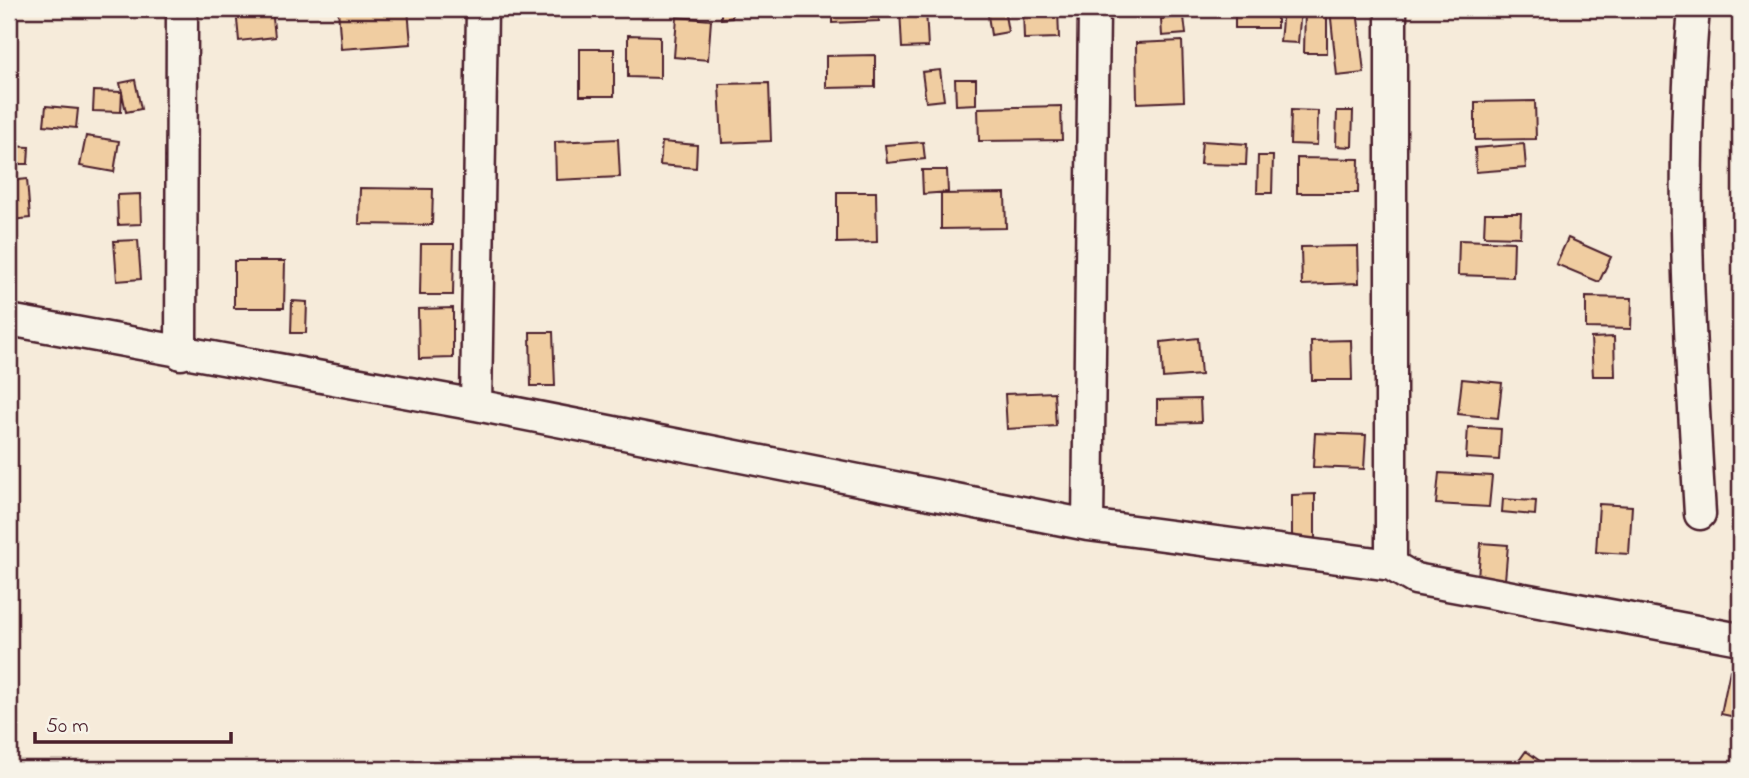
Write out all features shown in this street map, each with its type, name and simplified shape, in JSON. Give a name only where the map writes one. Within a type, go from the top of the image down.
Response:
[{"type":"street","points":[[181,9],[181,354]]},
{"type":"street","points":[[476,405],[482,9]]},
{"type":"street","points":[[1088,525],[1094,9]]},
{"type":"street","points":[[1391,9],[1391,565]]},
{"type":"street","points":[[1694,9],[1687,86],[1688,320],[1700,514]]},
{"type":"street","points":[[9,320],[181,354],[476,405],[1088,525],[1391,565],[1415,579],[1740,639]]},
{"type":"building","points":[[236,9],[272,9],[275,37],[239,41]]},
{"type":"building","points":[[338,9],[408,9],[411,44],[341,49]]},
{"type":"building","points":[[721,9],[732,9],[732,18],[721,19]]},
{"type":"building","points":[[832,9],[878,9],[879,21],[832,23]]},
{"type":"building","points":[[900,9],[926,9],[928,47],[902,48]]},
{"type":"building","points":[[930,9],[976,9],[976,14],[930,14]]},
{"type":"building","points":[[987,9],[1004,9],[1008,32],[991,35]]},
{"type":"building","points":[[1023,9],[1058,9],[1059,38],[1024,39]]},
{"type":"building","points":[[1235,9],[1277,9],[1277,28],[1235,28]]},
{"type":"building","points":[[1283,9],[1301,9],[1298,43],[1280,42]]},
{"type":"building","points":[[1305,9],[1327,9],[1327,53],[1304,53]]},
{"type":"building","points":[[1330,9],[1357,9],[1364,73],[1337,76]]},
{"type":"building","points":[[677,17],[711,20],[708,60],[674,57]]},
{"type":"building","points":[[1184,17],[1186,34],[1162,36],[1161,19]]},
{"type":"building","points":[[628,35],[660,36],[660,78],[628,77]]},
{"type":"building","points":[[1182,41],[1184,101],[1137,103],[1136,43]]},
{"type":"building","points":[[580,49],[614,49],[614,96],[580,96]]},
{"type":"building","points":[[875,55],[875,87],[826,88],[826,56]]},
{"type":"building","points":[[940,70],[944,100],[926,102],[922,72]]},
{"type":"building","points":[[955,79],[976,79],[976,104],[956,105]]},
{"type":"building","points":[[135,80],[141,109],[126,112],[120,83]]},
{"type":"building","points":[[769,83],[771,141],[722,143],[719,84]]},
{"type":"building","points":[[94,91],[122,92],[121,112],[93,111]]},
{"type":"building","points":[[1535,101],[1536,139],[1475,140],[1475,102]]},
{"type":"building","points":[[46,106],[78,109],[76,128],[44,125]]},
{"type":"building","points":[[1061,106],[1062,140],[979,141],[978,108]]},
{"type":"building","points":[[1291,110],[1318,111],[1317,145],[1290,144]]},
{"type":"building","points":[[1337,111],[1353,111],[1352,147],[1336,146]]},
{"type":"building","points":[[86,136],[119,141],[114,172],[80,166]]},
{"type":"building","points":[[618,139],[620,177],[556,180],[555,142]]},
{"type":"building","points":[[1202,141],[1247,144],[1246,165],[1200,164]]},
{"type":"building","points":[[662,142],[697,145],[696,168],[660,165]]},
{"type":"building","points":[[923,142],[925,159],[887,163],[885,145]]},
{"type":"building","points":[[1524,144],[1526,168],[1476,172],[1475,148]]},
{"type":"building","points":[[9,146],[29,147],[28,164],[9,164]]},
{"type":"building","points":[[1258,156],[1273,156],[1272,193],[1257,193]]},
{"type":"building","points":[[1297,158],[1359,159],[1358,193],[1297,193]]},
{"type":"building","points":[[922,170],[947,170],[948,192],[923,194]]},
{"type":"building","points":[[27,179],[30,218],[11,220],[9,181]]},
{"type":"building","points":[[360,188],[433,189],[432,225],[359,224]]},
{"type":"building","points":[[837,192],[876,192],[877,242],[837,243]]},
{"type":"building","points":[[1005,193],[1006,228],[941,229],[941,194]]},
{"type":"building","points":[[140,194],[141,224],[118,225],[117,195]]},
{"type":"building","points":[[1485,213],[1521,213],[1520,237],[1484,236]]},
{"type":"building","points":[[1568,238],[1611,257],[1599,282],[1556,264]]},
{"type":"building","points":[[138,240],[141,279],[117,281],[114,241]]},
{"type":"building","points":[[1459,240],[1514,242],[1513,277],[1458,275]]},
{"type":"building","points":[[421,244],[454,244],[453,295],[420,295]]},
{"type":"building","points":[[1358,246],[1359,283],[1302,285],[1301,247]]},
{"type":"building","points":[[234,261],[285,261],[284,308],[234,308]]},
{"type":"building","points":[[1586,297],[1632,298],[1631,329],[1586,328]]},
{"type":"building","points":[[292,301],[307,302],[306,333],[291,333]]},
{"type":"building","points":[[453,308],[453,358],[419,359],[418,309]]},
{"type":"building","points":[[530,332],[553,332],[555,386],[531,386]]},
{"type":"building","points":[[1614,337],[1615,376],[1593,376],[1591,338]]},
{"type":"building","points":[[1198,338],[1201,375],[1163,378],[1161,342]]},
{"type":"building","points":[[1351,340],[1352,380],[1312,380],[1311,341]]},
{"type":"building","points":[[1462,379],[1502,383],[1498,418],[1458,414]]},
{"type":"building","points":[[1054,392],[1056,426],[1007,429],[1005,394]]},
{"type":"building","points":[[1200,399],[1201,422],[1157,423],[1157,400]]},
{"type":"building","points":[[1468,427],[1501,429],[1499,460],[1466,458]]},
{"type":"building","points":[[1315,433],[1366,435],[1364,469],[1313,467]]},
{"type":"building","points":[[1439,473],[1492,476],[1489,507],[1436,504]]},
{"type":"building","points":[[1315,494],[1315,539],[1292,539],[1292,495]]},
{"type":"building","points":[[1503,499],[1536,501],[1535,515],[1502,512]]},
{"type":"building","points":[[1599,504],[1632,506],[1629,554],[1596,552]]},
{"type":"building","points":[[1481,543],[1508,545],[1505,580],[1478,577]]},
{"type":"building","points":[[1730,670],[1740,672],[1740,718],[1721,714]]},
{"type":"building","points":[[1526,751],[1551,769],[1513,769]]}]
